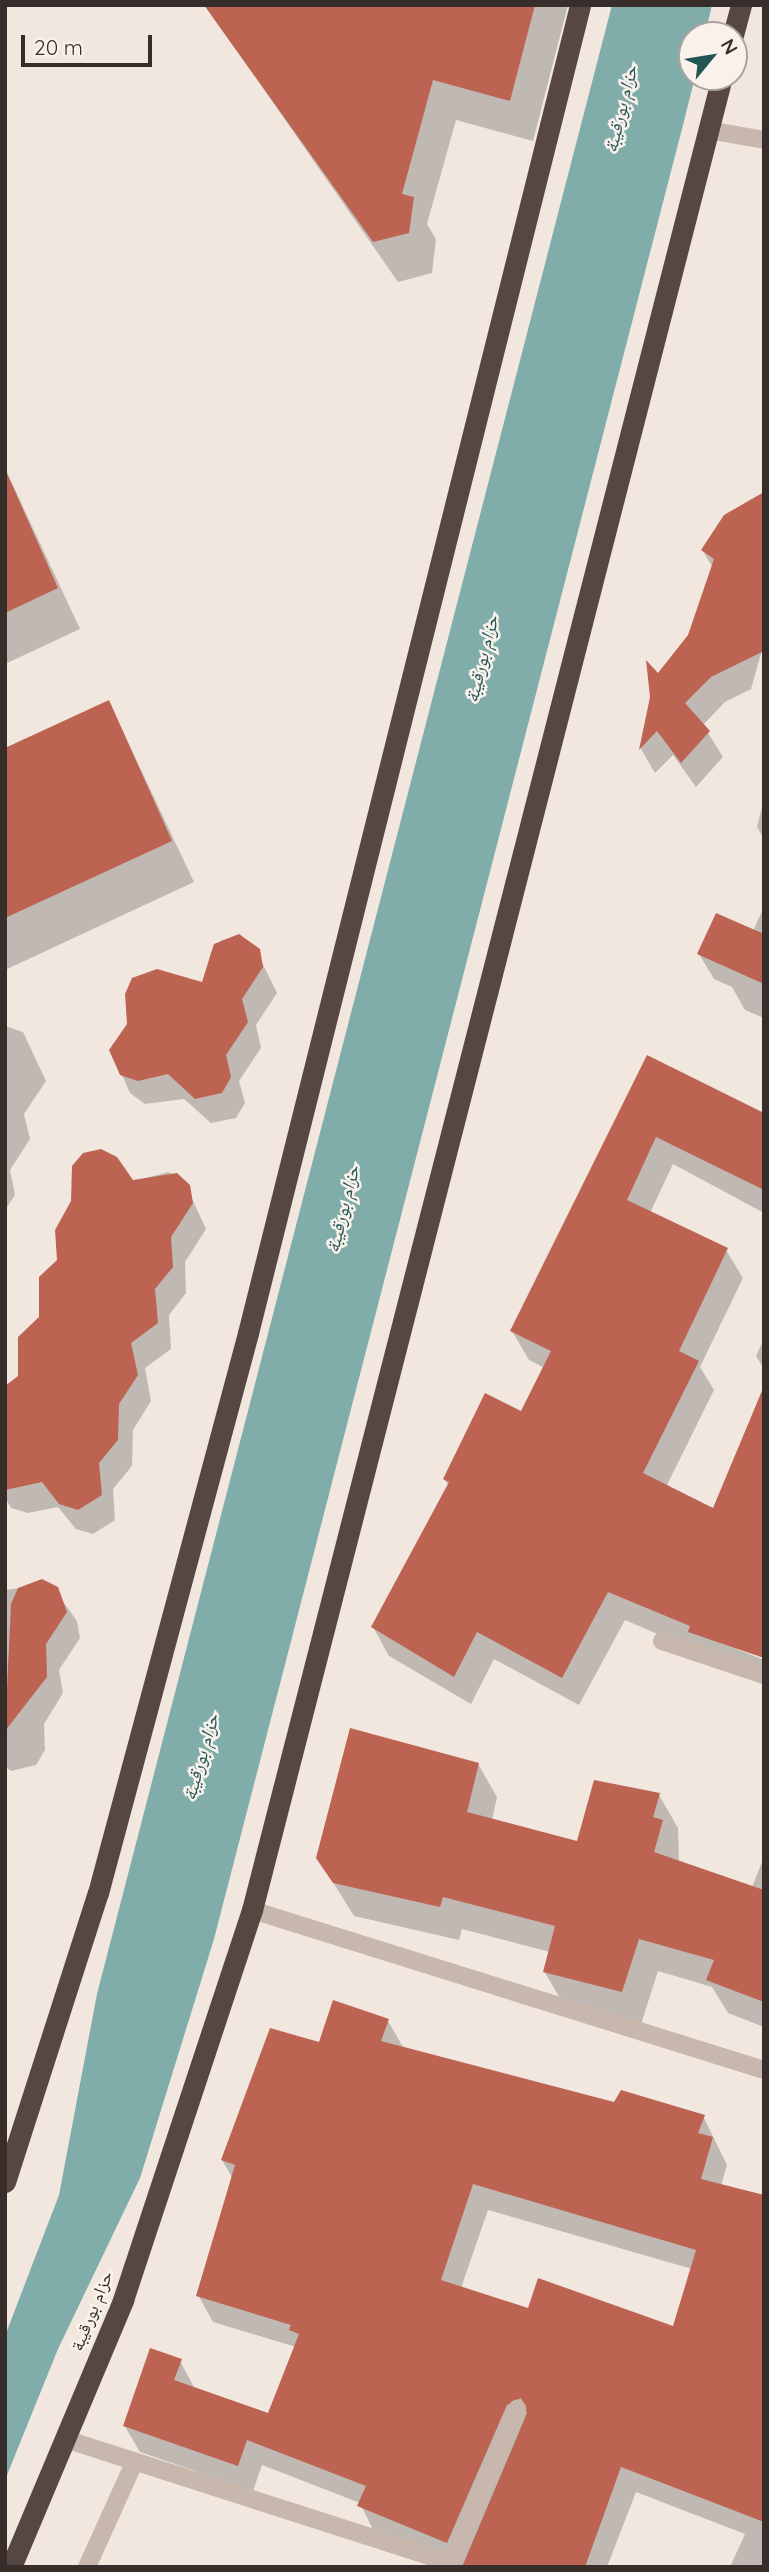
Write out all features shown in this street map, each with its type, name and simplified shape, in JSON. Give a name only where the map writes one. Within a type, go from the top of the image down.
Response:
[{"type":"highway","points":[[5,2182],[97,1893],[245,1347],[580,5]]},
{"type":"highway","name":"حزام بورقيبة","points":[[11,2567],[65,2438],[179,2144],[252,1910],[718,91]]},
{"type":"street","points":[[708,130],[764,140]]},
{"type":"street","points":[[662,1641],[764,1675]]},
{"type":"street","points":[[252,1910],[764,2070]]},
{"type":"street","points":[[65,2438],[134,2463],[454,2565],[517,2409]]},
{"type":"street","points":[[87,2567],[134,2463]]},
{"type":"water","points":[[612,5],[712,5],[708,21],[678,21],[678,91],[692,91],[214,1939],[140,2178],[58,2349],[5,2480],[5,2336],[59,2195],[97,1994]]},
{"type":"building","points":[[204,5],[535,5],[510,101],[433,80],[402,194],[414,197],[409,233],[373,242]]},
{"type":"building","points":[[5,469],[58,588],[5,613]]},
{"type":"building","points":[[764,492],[764,651],[711,677],[685,703],[710,731],[681,763],[657,731],[639,750],[650,697],[646,660],[658,673],[688,635],[714,559],[701,550],[724,515]]},
{"type":"building","points":[[109,700],[172,841],[5,918],[5,748]]},
{"type":"building","points":[[716,913],[764,934],[764,984],[697,954]]},
{"type":"building","points":[[239,934],[260,949],[263,967],[242,999],[248,1022],[226,1055],[231,1077],[222,1093],[195,1099],[168,1074],[138,1081],[120,1075],[109,1050],[127,1024],[125,994],[132,978],[157,969],[202,982],[214,944]]},
{"type":"building","points":[[647,1055],[764,1113],[764,1190],[656,1137],[627,1200],[728,1248],[679,1351],[699,1361],[643,1473],[713,1508],[764,1386],[764,1658],[688,1632],[690,1626],[608,1592],[562,1678],[477,1632],[454,1677],[371,1627],[449,1482],[443,1479],[485,1393],[521,1411],[551,1351],[510,1331]]},
{"type":"building","points":[[101,1149],[117,1157],[133,1180],[177,1173],[190,1185],[193,1203],[171,1237],[173,1267],[155,1289],[158,1323],[131,1343],[138,1375],[119,1404],[118,1440],[99,1463],[102,1495],[78,1510],[59,1504],[42,1482],[5,1490],[5,1386],[18,1376],[18,1337],[39,1317],[39,1277],[57,1260],[55,1230],[71,1201],[72,1166],[83,1153]]},
{"type":"building","points":[[42,1579],[58,1587],[67,1612],[46,1644],[47,1677],[5,1731],[11,1604],[18,1588]]},
{"type":"building","points":[[350,1728],[479,1763],[467,1812],[577,1841],[594,1780],[660,1793],[653,1817],[663,1820],[654,1852],[764,1890],[764,2002],[706,1980],[714,1960],[639,1939],[622,1992],[543,1972],[555,1926],[443,1897],[440,1907],[333,1883],[316,1858]]},
{"type":"building","points":[[333,2000],[389,2019],[381,2041],[614,2102],[621,2090],[705,2115],[698,2133],[713,2137],[701,2179],[764,2195],[764,2522],[621,2467],[585,2567],[462,2567],[527,2413],[521,2398],[507,2405],[447,2543],[357,2506],[366,2486],[247,2440],[238,2466],[123,2426],[150,2348],[182,2359],[174,2380],[268,2413],[299,2334],[289,2330],[291,2325],[196,2296],[235,2165],[221,2160],[270,2028],[319,2042]],"holes":[[[473,2184],[696,2250],[673,2326],[538,2278],[528,2308],[441,2280]]]}]
